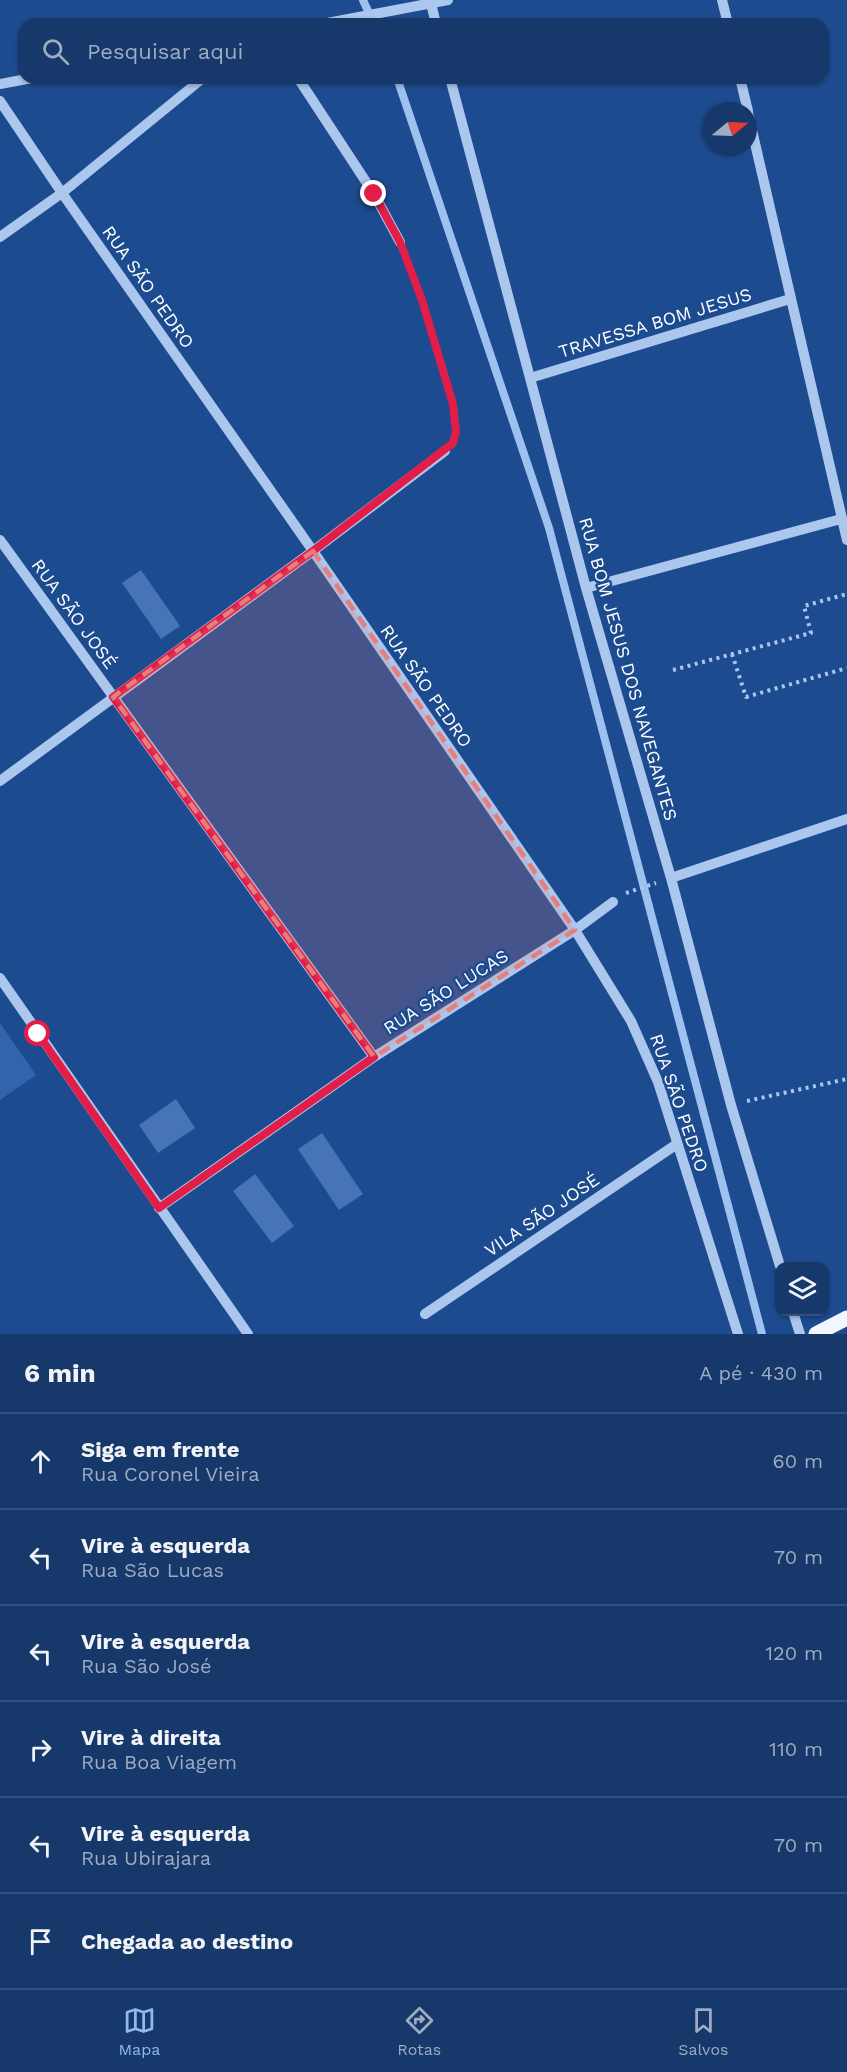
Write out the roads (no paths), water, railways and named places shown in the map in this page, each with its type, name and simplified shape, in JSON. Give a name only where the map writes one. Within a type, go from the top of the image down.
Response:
[{"type":"main road","points":[[818,1334],[847,1318]]},
{"type":"street","points":[[348,18],[405,5],[448,0]]},
{"type":"street","points":[[722,0],[726,18]]},
{"type":"street","points":[[430,3],[434,18]]},
{"type":"street","points":[[0,84],[18,81]]},
{"type":"street","points":[[0,237],[62,193],[196,84]]},
{"type":"street","points":[[302,84],[374,194],[400,242]]},
{"type":"street","name":"RUA BOM JESUS DOS NAVEGANTES","points":[[452,84],[586,588],[671,878],[731,1105],[779,1262]]},
{"type":"street","points":[[741,84],[746,102]]},
{"type":"street","name":"RUA SÃO PEDRO","points":[[0,101],[575,930],[631,1020],[658,1082],[738,1334]]},
{"type":"street","points":[[757,152],[847,540]]},
{"type":"street","name":"TRAVESSA BOM JESUS","points":[[530,378],[790,299]]},
{"type":"street","points":[[0,781],[445,451]]},
{"type":"street","points":[[586,588],[841,519]]},
{"type":"street","name":"RUA SÃO JOSÉ","points":[[0,540],[374,1057]]},
{"type":"street","points":[[671,878],[847,819]]},
{"type":"street","name":"RUA SÃO LUCAS","points":[[159,1208],[374,1057],[575,930],[613,903]]},
{"type":"street","points":[[0,978],[248,1334]]},
{"type":"street","name":"VILA SÃO JOSÉ","points":[[425,1314],[677,1144]]},
{"type":"street","points":[[795,1316],[800,1334]]},
{"type":"waterway","points":[[363,0],[371,18]]},
{"type":"waterway","points":[[399,84],[549,528],[762,1334]]}]
